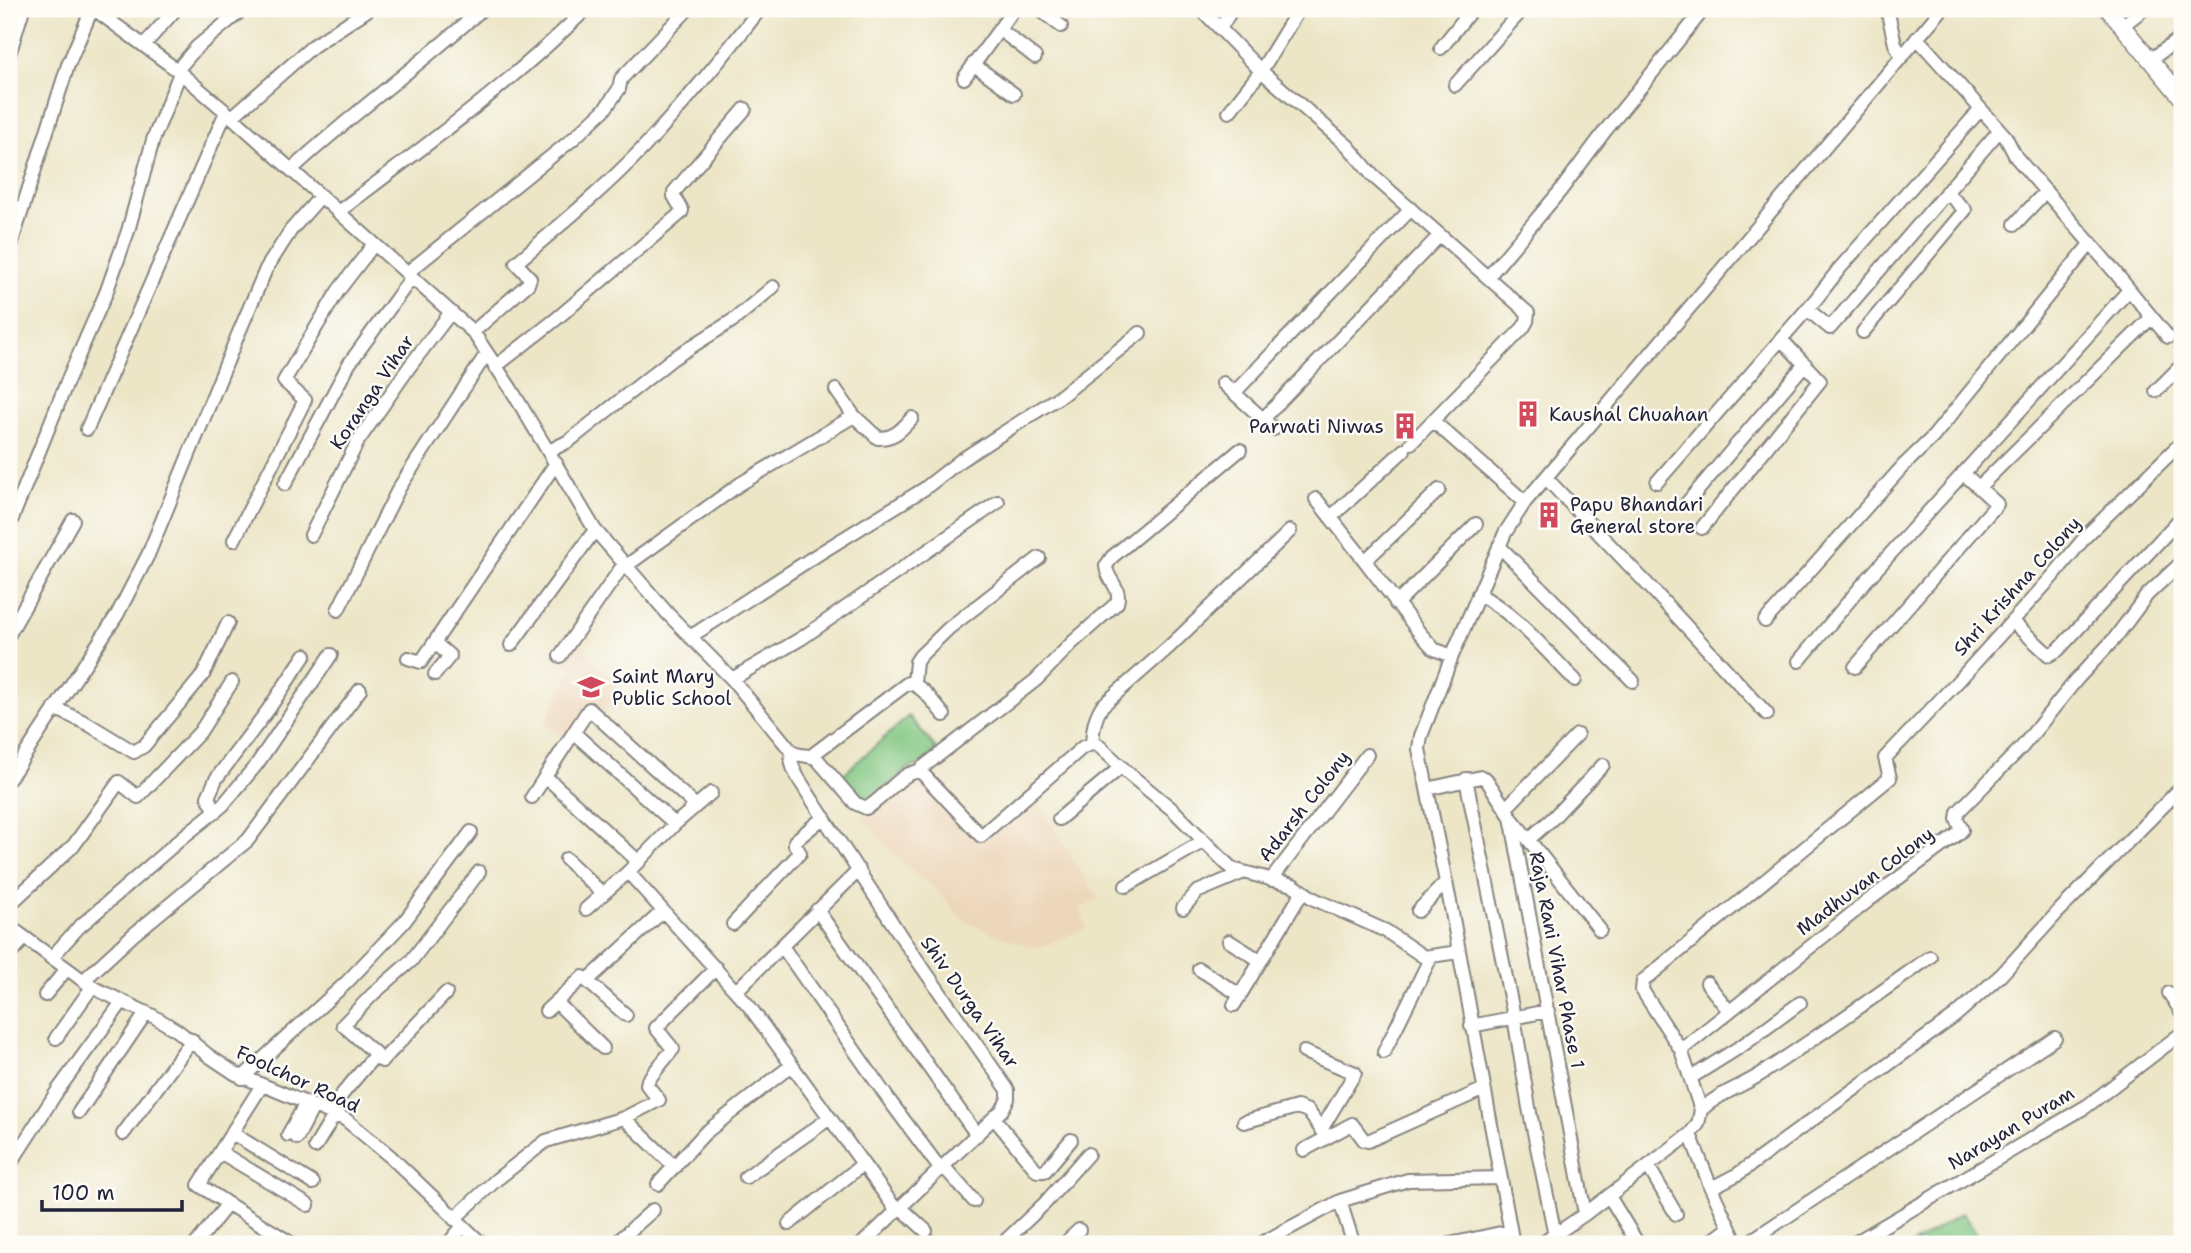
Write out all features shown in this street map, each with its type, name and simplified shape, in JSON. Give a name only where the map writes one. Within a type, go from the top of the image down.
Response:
[{"type":"main road","points":[[2108,9],[2150,61],[2180,91]]},
{"type":"street","points":[[9,55],[23,9]]},
{"type":"street","points":[[9,251],[68,65],[93,9],[144,45],[229,115],[472,332],[550,451],[595,530],[732,680],[792,752],[798,756],[817,759],[855,803],[866,808],[1037,680],[1073,642],[1117,603],[1117,588],[1106,574],[1106,566],[1112,557],[1240,450]]},
{"type":"street","points":[[144,45],[176,9]]},
{"type":"street","points":[[9,526],[69,376],[106,293],[128,231],[153,140],[178,72],[197,47],[243,9]]},
{"type":"street","points":[[87,429],[229,115],[313,46],[369,9]]},
{"type":"street","points":[[291,170],[482,9]]},
{"type":"street","points":[[338,212],[484,101],[544,50],[586,9]]},
{"type":"street","points":[[285,484],[349,364],[409,275],[605,109],[619,89],[621,79],[688,9]]},
{"type":"street","points":[[472,332],[528,284],[530,278],[516,262],[642,149],[731,47],[760,9]]},
{"type":"street","points":[[964,78],[1014,9]]},
{"type":"street","points":[[1039,9],[1061,26]]},
{"type":"street","points":[[1201,9],[1262,71],[1348,146],[1373,176],[1528,313],[1523,328],[1407,447],[1331,517]]},
{"type":"street","points":[[1220,29],[1232,9]]},
{"type":"street","points":[[1229,113],[1262,71],[1299,9]]},
{"type":"street","points":[[1441,48],[1472,9]]},
{"type":"street","points":[[1455,85],[1523,9]]},
{"type":"street","points":[[1488,277],[1561,190],[1704,9]]},
{"type":"street","points":[[1887,9],[1895,44],[1901,56]]},
{"type":"street","points":[[1513,1244],[1419,749],[1447,654],[1499,546],[1525,502],[1942,9]]},
{"type":"street","points":[[2122,26],[2144,9]]},
{"type":"street","points":[[999,29],[1035,57]]},
{"type":"street","points":[[2150,61],[2182,37]]},
{"type":"street","points":[[1917,38],[2005,136],[2016,157],[2168,337]]},
{"type":"street","points":[[973,64],[1014,94]]},
{"type":"street","points":[[495,366],[555,320],[681,213],[674,192],[744,109]]},
{"type":"street","points":[[1657,482],[1840,268],[1980,110]]},
{"type":"street","points":[[1807,309],[1830,328],[1999,131]]},
{"type":"street","points":[[2015,224],[2046,191]]},
{"type":"street","points":[[1864,332],[1965,210],[1946,192]]},
{"type":"street","points":[[9,779],[117,615],[148,555],[267,269],[291,230],[321,196]]},
{"type":"street","points":[[1234,393],[1411,209]]},
{"type":"street","points":[[1263,419],[1440,236]]},
{"type":"street","points":[[1765,621],[1903,466],[1933,437],[2091,243]]},
{"type":"street","points":[[234,540],[305,400],[284,382],[338,291],[374,244]]},
{"type":"street","points":[[550,451],[569,441],[673,359],[735,319],[773,287]]},
{"type":"street","points":[[1799,661],[1864,583],[2129,290]]},
{"type":"street","name":"Koranga Vihar","points":[[311,535],[358,441],[451,312]]},
{"type":"street","points":[[1979,487],[2152,317]]},
{"type":"street","points":[[690,637],[924,489],[961,460],[1062,395],[1140,333]]},
{"type":"street","points":[[1702,528],[1820,381],[1782,339]]},
{"type":"street","points":[[338,610],[399,488],[486,353]]},
{"type":"street","points":[[1687,503],[1805,365]]},
{"type":"street","points":[[2156,391],[2182,365]]},
{"type":"street","points":[[1223,383],[1274,429]]},
{"type":"street","points":[[836,390],[854,416],[878,438],[898,435],[912,418]]},
{"type":"street","points":[[560,656],[625,565],[740,484],[854,416]]},
{"type":"street","points":[[1433,421],[1525,502]]},
{"type":"street","name":"Shri Krishna Colony","points":[[1681,1049],[1642,990],[1643,981],[1890,778],[1885,758],[2052,577],[2087,535],[2182,442]]},
{"type":"street","points":[[408,659],[421,662],[556,463]]},
{"type":"street","points":[[1855,667],[1997,504],[1963,473]]},
{"type":"street","points":[[1546,478],[1767,714]]},
{"type":"street","points":[[1365,561],[1438,490]]},
{"type":"street","points":[[1316,499],[1434,649],[1447,654]]},
{"type":"street","points":[[732,680],[802,639],[998,502]]},
{"type":"street","points":[[9,634],[73,520]]},
{"type":"street","points":[[2012,621],[2049,655],[2059,650],[2178,521],[2182,525]]},
{"type":"street","points":[[1396,604],[1476,524]]},
{"type":"street","points":[[511,645],[595,530]]},
{"type":"street","points":[[1093,744],[1093,726],[1102,706],[1169,647],[1290,531]]},
{"type":"street","points":[[1499,546],[1633,681]]},
{"type":"street","points":[[914,683],[916,662],[920,656],[949,628],[1039,558]]},
{"type":"street","name":"Madhuvan Colony","points":[[1681,1049],[1869,900],[1958,834],[1962,830],[1957,819],[1958,812],[2022,747],[2077,679],[2115,638],[2147,595],[2182,562]]},
{"type":"street","points":[[1478,594],[1503,611],[1575,680]]},
{"type":"street","points":[[55,708],[134,752],[144,746],[203,675],[228,623]]},
{"type":"street","points":[[435,643],[450,656],[435,674]]},
{"type":"street","points":[[216,811],[208,797],[216,779],[305,655]]},
{"type":"street","points":[[51,958],[78,928],[223,805],[257,764],[331,655]]},
{"type":"street","points":[[9,905],[74,845],[119,782],[138,797],[200,732],[232,682]]},
{"type":"street","points":[[811,756],[908,683],[914,683],[944,715]]},
{"type":"street","points":[[55,1038],[87,984],[133,935],[248,840],[360,690]]},
{"type":"street","points":[[532,797],[589,709],[696,806]]},
{"type":"street","points":[[575,733],[675,824]]},
{"type":"street","points":[[1577,735],[1508,813],[1600,930]]},
{"type":"street","points":[[918,771],[981,836],[1083,747],[1093,744],[1155,794],[1232,869],[1293,886],[1314,899],[1386,931],[1418,954],[1431,957],[1458,952]]},
{"type":"street","name":"Shiv Durga Vihar","points":[[792,752],[790,757],[793,768],[824,817],[904,942],[1008,1090],[1008,1099],[1002,1110],[862,1244]]},
{"type":"street","name":"Adarsh Colony","points":[[1270,880],[1367,755]]},
{"type":"street","points":[[1529,839],[1552,819],[1603,765]]},
{"type":"street","points":[[1059,819],[1121,767]]},
{"type":"street","points":[[547,777],[639,862]]},
{"type":"street","points":[[1427,789],[1466,779],[1555,1235]]},
{"type":"street","name":"Raja Rani Vihar Phase 1","points":[[1466,779],[1486,779],[1508,813],[1585,1214]]},
{"type":"street","points":[[1711,1188],[1738,1174],[1955,1016],[2001,975],[2058,912],[2182,787]]},
{"type":"street","points":[[586,909],[711,793]]},
{"type":"street","points":[[733,924],[800,853],[795,841],[824,817]]},
{"type":"street","points":[[242,1077],[346,983],[404,922],[471,832]]},
{"type":"street","points":[[1126,886],[1204,841]]},
{"type":"street","points":[[566,859],[603,894]]},
{"type":"street","points":[[736,991],[859,870]]},
{"type":"street","points":[[315,1147],[331,1113],[376,1054],[344,1025],[373,994],[411,961],[478,872]]},
{"type":"street","points":[[628,872],[736,991],[899,1210],[926,1231]]},
{"type":"street","points":[[1183,908],[1197,892],[1242,873]]},
{"type":"street","points":[[1418,911],[1446,883]]},
{"type":"street","points":[[1199,969],[1237,1000],[1303,891]]},
{"type":"street","points":[[817,910],[977,1135]]},
{"type":"street","points":[[587,981],[663,911]]},
{"type":"street","name":"Foolchor Road","points":[[9,926],[87,984],[146,1013],[192,1040],[209,1056],[242,1077],[356,1126],[482,1244]]},
{"type":"street","points":[[9,955],[24,938]]},
{"type":"street","points":[[1229,941],[1261,961]]},
{"type":"street","points":[[782,946],[890,1100],[943,1168],[974,1201]]},
{"type":"street","points":[[1384,1052],[1431,957]]},
{"type":"street","points":[[1700,1110],[1709,1102],[1749,1082],[1930,957]]},
{"type":"street","points":[[448,1244],[458,1223],[496,1180],[546,1140],[624,1118],[659,1100],[647,1085],[648,1080],[673,1049],[656,1028],[716,968]]},
{"type":"street","points":[[45,995],[66,970]]},
{"type":"street","points":[[603,1048],[551,1006],[583,977],[626,1014]]},
{"type":"street","points":[[1707,983],[1729,1011]]},
{"type":"street","points":[[374,1056],[382,1061],[446,993]]},
{"type":"street","points":[[2169,993],[2182,1013]]},
{"type":"street","points":[[9,1166],[58,1090],[122,1002]]},
{"type":"street","points":[[1692,1077],[1743,1045],[1800,1003]]},
{"type":"street","points":[[1471,1026],[1548,1011]]},
{"type":"street","points":[[79,1112],[146,1013]]},
{"type":"street","name":"Narayan Puram","points":[[1853,1244],[2087,1106],[2182,1033]]},
{"type":"street","points":[[1746,1244],[2055,1038]]},
{"type":"street","points":[[123,1134],[192,1040]]},
{"type":"street","points":[[1541,1244],[1690,1135],[1698,1124],[1700,1110],[1692,1077],[1681,1049]]},
{"type":"street","points":[[1304,1052],[1355,1073],[1324,1133],[1304,1150]]},
{"type":"street","points":[[658,1184],[705,1133],[792,1065]]},
{"type":"street","points":[[262,1085],[199,1185],[291,1243]]},
{"type":"street","points":[[1324,1133],[1352,1124],[1364,1140],[1368,1141],[1484,1089]]},
{"type":"street","points":[[293,1136],[310,1104]]},
{"type":"street","points":[[1244,1122],[1297,1107],[1308,1111],[1324,1133]]},
{"type":"street","points":[[624,1118],[675,1167]]},
{"type":"street","points":[[746,1177],[830,1118]]},
{"type":"street","points":[[994,1118],[1037,1171],[1045,1171],[1071,1140]]},
{"type":"street","points":[[232,1133],[313,1183]]},
{"type":"street","points":[[1690,1135],[1737,1244]]},
{"type":"street","points":[[220,1152],[308,1205]]},
{"type":"street","points":[[1002,1244],[1045,1203],[1088,1154]]},
{"type":"street","points":[[789,1224],[863,1164]]},
{"type":"street","points":[[1648,1166],[1675,1214]]},
{"type":"street","points":[[1260,1244],[1340,1201],[1408,1180],[1502,1178]]},
{"type":"street","points":[[1609,1196],[1638,1244]]},
{"type":"street","points":[[1340,1201],[1353,1242]]},
{"type":"street","points":[[196,1244],[225,1209],[225,1202]]},
{"type":"street","points":[[615,1244],[653,1210]]},
{"type":"street","points":[[1708,1244],[1729,1228]]},
{"type":"street","points":[[1064,1244],[1079,1230]]},
{"type":"street","points":[[1450,1244],[1510,1231]]},
{"type":"shaded area","name":"Saint Mary Public School","points":[[576,639],[587,647],[586,650],[629,699],[618,711],[612,705],[604,714],[588,703],[566,738],[544,724],[574,667],[561,659]]},
{"type":"shaded area","points":[[912,777],[921,777],[982,842],[1034,796],[1098,899],[1080,909],[1087,928],[1038,948],[1009,940],[964,921],[938,891],[896,858],[862,817]]},
{"type":"green space","points":[[909,716],[937,750],[921,764],[907,769],[869,803],[857,800],[839,778]]},
{"type":"green space","points":[[1962,1213],[1984,1244],[1913,1244]]},
{"type":"waterway","points":[[2109,22],[2182,116]]},
{"type":"place","name":"Kaushal Chuahan","points":[[1528,414]]},
{"type":"place","name":"Parwati Niwas","points":[[1405,426]]},
{"type":"place","name":"Papu Bhandari General store","points":[[1549,515]]},
{"type":"place","name":"Saint Mary Public School","points":[[591,687]]}]
